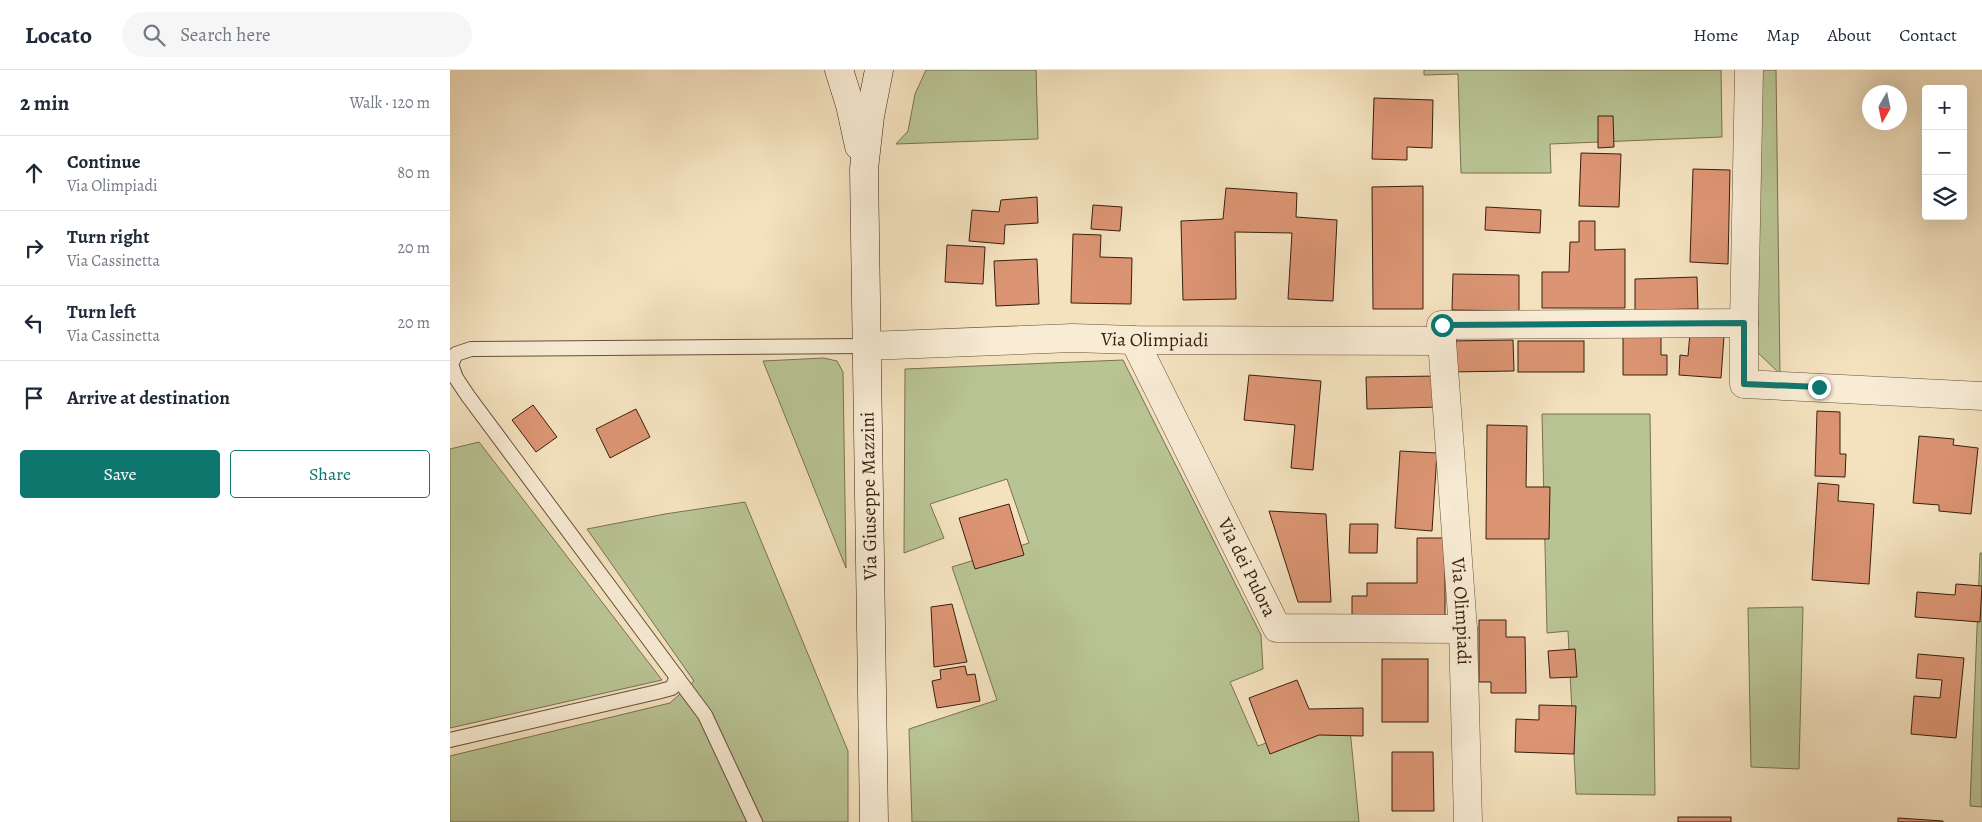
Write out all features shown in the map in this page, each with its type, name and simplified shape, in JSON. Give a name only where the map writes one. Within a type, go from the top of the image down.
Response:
[{"type":"street","name":"Via Giuseppe Mazzini","points":[[839,70],[850,105],[864,169]]},
{"type":"street","name":"Via Giuseppe Mazzini","points":[[874,822],[864,169],[871,110],[879,70]]},
{"type":"street","points":[[1749,70],[1744,384],[1982,396]]},
{"type":"street","points":[[1442,341],[1442,325],[1744,323]]},
{"type":"street","name":"Via Olimpiadi","points":[[867,346],[1046,338],[1442,341],[1463,629],[1468,822]]},
{"type":"street","name":"Via dei Pulora","points":[[1134,340],[1276,628],[1463,629]]},
{"type":"lane","points":[[755,822],[705,715],[468,396],[456,378],[451,364],[456,354],[471,349],[867,346]]},
{"type":"lane","points":[[450,740],[672,688],[677,677]]},
{"type":"green space","points":[[926,70],[1036,70],[1038,139],[896,144],[908,131],[915,94]]},
{"type":"green space","points":[[1424,70],[1721,70],[1722,137],[1550,144],[1551,173],[1461,173],[1458,74],[1424,75]]},
{"type":"green space","points":[[1749,70],[1776,70],[1780,374],[1752,347]]},
{"type":"green space","points":[[824,358],[837,361],[843,372],[846,568],[763,361]]},
{"type":"green space","points":[[1123,360],[1261,635],[1263,669],[1230,682],[1258,746],[1306,728],[1350,729],[1359,822],[912,822],[909,729],[997,700],[952,567],[1029,543],[1007,479],[930,504],[944,538],[904,553],[905,369]]},
{"type":"green space","points":[[1542,414],[1650,414],[1655,795],[1576,794],[1568,631],[1547,633]]},
{"type":"green space","points":[[479,442],[662,680],[450,728],[450,449]]},
{"type":"green space","points":[[745,502],[848,751],[848,822],[450,822],[450,756],[670,703],[694,681],[587,529],[665,514]]},
{"type":"green space","points":[[1980,553],[1982,553],[1982,807],[1970,806]]},
{"type":"green space","points":[[1803,607],[1799,769],[1751,767],[1748,608]]},
{"type":"building","points":[[1374,98],[1433,100],[1432,148],[1407,147],[1407,160],[1372,159]]},
{"type":"building","points":[[1598,116],[1613,116],[1614,147],[1598,148]]},
{"type":"building","points":[[1581,153],[1621,154],[1619,207],[1579,206]]},
{"type":"building","points":[[1693,169],[1730,170],[1728,264],[1690,262]]},
{"type":"building","points":[[1423,186],[1423,309],[1373,309],[1372,187]]},
{"type":"building","points":[[1226,188],[1297,193],[1296,217],[1337,220],[1333,301],[1288,299],[1292,233],[1235,232],[1236,299],[1183,300],[1181,221],[1223,219]]},
{"type":"building","points":[[1037,197],[1038,223],[1005,225],[1004,244],[969,241],[972,210],[999,212],[1001,200]]},
{"type":"building","points":[[1093,205],[1122,207],[1120,231],[1091,229]]},
{"type":"building","points":[[1486,207],[1541,210],[1540,233],[1485,230]]},
{"type":"building","points":[[1579,221],[1595,221],[1595,250],[1625,249],[1625,308],[1542,308],[1542,272],[1569,272],[1570,242],[1579,242]]},
{"type":"building","points":[[1073,234],[1101,235],[1100,257],[1132,258],[1131,304],[1071,303]]},
{"type":"building","points":[[947,245],[985,247],[983,284],[945,282]]},
{"type":"building","points":[[1037,259],[1039,304],[996,306],[994,261]]},
{"type":"building","points":[[1453,274],[1519,275],[1519,311],[1452,310]]},
{"type":"building","points":[[1697,277],[1698,309],[1635,310],[1635,279]]},
{"type":"building","points":[[1623,330],[1661,330],[1661,355],[1667,355],[1667,375],[1623,375]]},
{"type":"building","points":[[1690,333],[1724,336],[1721,378],[1679,375],[1680,355],[1688,356]]},
{"type":"building","points":[[1513,340],[1514,371],[1449,372],[1449,341]]},
{"type":"building","points":[[1518,341],[1584,341],[1584,372],[1518,372]]},
{"type":"building","points":[[1249,375],[1321,381],[1313,470],[1291,468],[1295,425],[1244,420]]},
{"type":"building","points":[[1439,376],[1440,407],[1367,409],[1366,377]]},
{"type":"building","points":[[533,405],[557,437],[536,452],[512,420]]},
{"type":"building","points":[[636,409],[650,437],[610,458],[596,429]]},
{"type":"building","points":[[1817,411],[1840,412],[1840,454],[1846,454],[1845,477],[1815,476]]},
{"type":"building","points":[[1487,425],[1527,426],[1526,487],[1550,487],[1549,539],[1486,539]]},
{"type":"building","points":[[1919,436],[1954,439],[1953,445],[1978,448],[1971,514],[1939,511],[1939,505],[1913,503]]},
{"type":"building","points":[[1400,451],[1437,453],[1432,531],[1395,528]]},
{"type":"building","points":[[1818,483],[1839,485],[1838,501],[1874,504],[1869,584],[1812,580]]},
{"type":"building","points":[[1009,504],[1024,555],[975,569],[959,518]]},
{"type":"building","points":[[1269,511],[1326,514],[1331,602],[1298,602]]},
{"type":"building","points":[[1350,524],[1378,524],[1377,553],[1349,553]]},
{"type":"building","points":[[1417,538],[1445,538],[1445,617],[1352,618],[1352,596],[1367,596],[1367,583],[1417,583]]},
{"type":"building","points":[[1956,584],[1982,586],[1980,622],[1915,617],[1917,592],[1955,595]]},
{"type":"building","points":[[952,604],[967,662],[934,667],[931,607]]},
{"type":"building","points":[[1479,620],[1506,620],[1506,637],[1525,637],[1526,693],[1491,693],[1491,682],[1479,682]]},
{"type":"building","points":[[1575,649],[1577,677],[1550,678],[1548,651]]},
{"type":"building","points":[[1918,654],[1964,658],[1956,738],[1911,734],[1914,696],[1940,698],[1942,680],[1916,678]]},
{"type":"building","points":[[1382,659],[1428,659],[1428,722],[1382,722]]},
{"type":"building","points":[[965,666],[967,675],[975,674],[980,701],[937,708],[932,681],[941,679],[940,670]]},
{"type":"building","points":[[1297,680],[1309,709],[1363,708],[1363,736],[1319,735],[1270,754],[1249,698]]},
{"type":"building","points":[[1539,705],[1576,706],[1574,754],[1515,752],[1516,719],[1539,720]]},
{"type":"building","points":[[1392,752],[1433,752],[1434,811],[1392,811]]},
{"type":"building","points":[[1678,817],[1731,817],[1731,822],[1678,822]]},
{"type":"building","points":[[1898,818],[1943,821],[1943,822],[1898,822]]},
{"type":"route","points":[[1442,325],[1744,323],[1744,384],[1819,387]]}]
